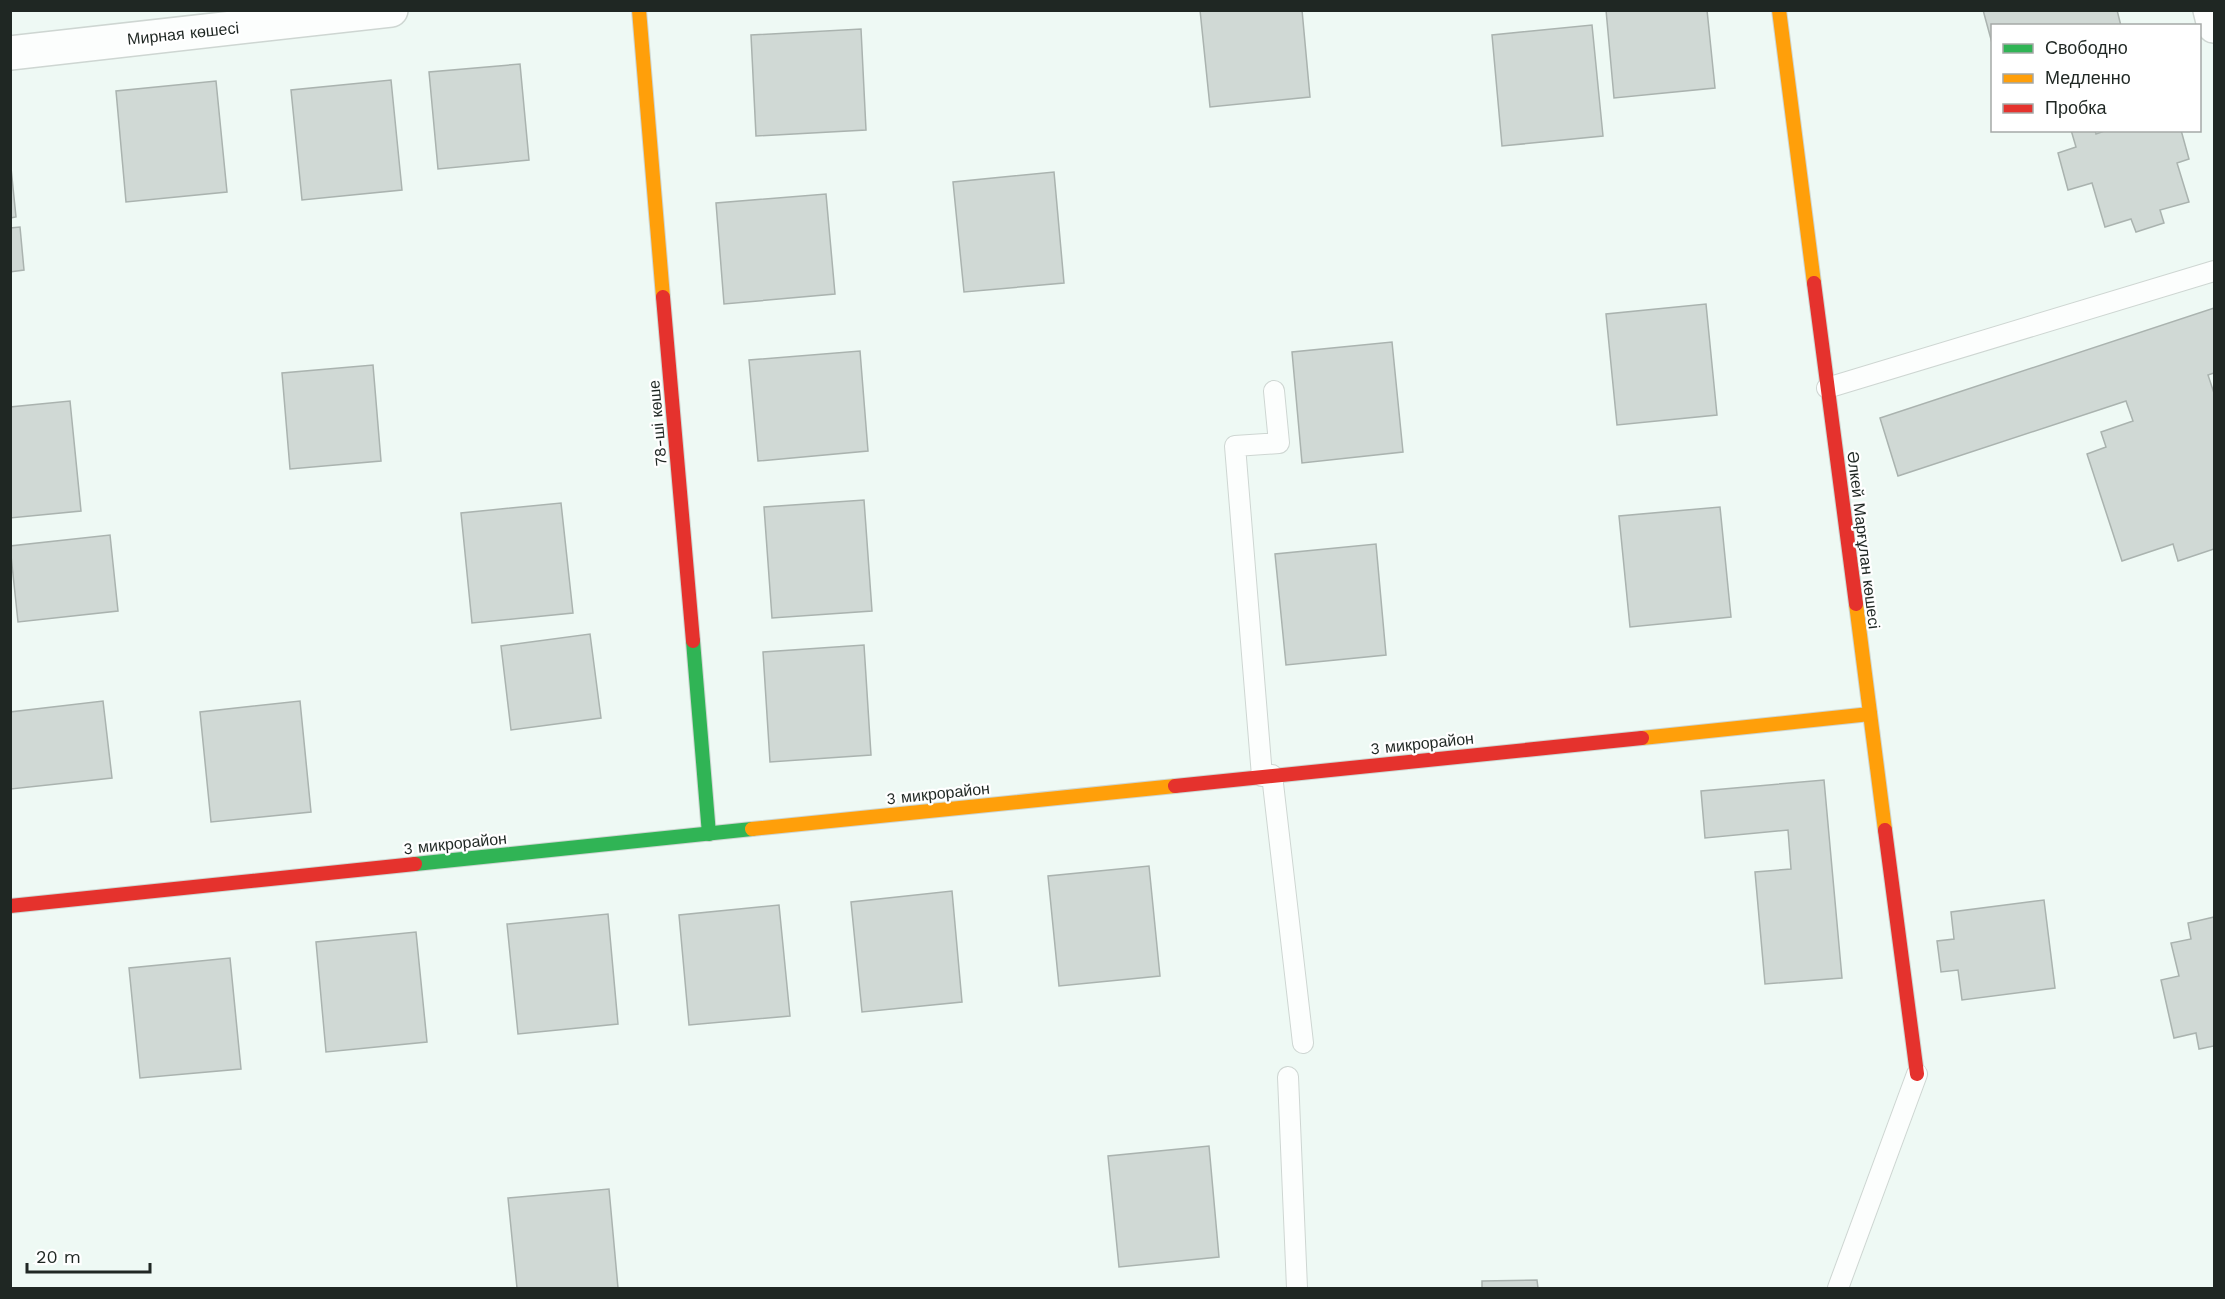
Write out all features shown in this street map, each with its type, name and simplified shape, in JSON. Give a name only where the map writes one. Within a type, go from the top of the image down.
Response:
[{"type":"street","name":"Мирная көшесі","points":[[10,52],[318,15],[391,10]]},
{"type":"street","name":"78-ші көше","points":[[639,10],[708,834]]},
{"type":"street","name":"Әлкей Марғұлан көшесі","points":[[1779,10],[1917,1074]]},
{"type":"street","points":[[2210,10],[2214,26]]},
{"type":"street","name":"3 микрорайон","points":[[10,906],[1870,714]]},
{"type":"lane","points":[[1827,388],[2214,271]]},
{"type":"lane","points":[[1274,391],[1279,443],[1235,446],[1267,775],[1303,1043]]},
{"type":"lane","points":[[1838,1288],[1917,1074]]},
{"type":"lane","points":[[1288,1077],[1298,1288]]},
{"type":"building","points":[[1200,10],[1302,10],[1310,97],[1210,107]]},
{"type":"building","points":[[1606,10],[1707,10],[1715,88],[1614,98]]},
{"type":"building","points":[[1983,10],[2117,10],[2120,24],[1991,24],[1991,39]]},
{"type":"building","points":[[1592,25],[1603,136],[1502,146],[1492,35]]},
{"type":"building","points":[[861,29],[866,130],[756,136],[751,35]]},
{"type":"building","points":[[520,64],[529,160],[438,169],[429,72]]},
{"type":"building","points":[[391,80],[402,190],[302,200],[291,90]]},
{"type":"building","points":[[216,81],[227,192],[126,202],[116,91]]},
{"type":"building","points":[[2072,132],[2096,132],[2096,134],[2102,132],[2182,132],[2189,159],[2177,163],[2189,202],[2160,210],[2164,223],[2136,232],[2131,219],[2105,227],[2092,183],[2068,190],[2058,153],[2076,147]]},
{"type":"building","points":[[10,158],[16,217],[10,218]]},
{"type":"building","points":[[1054,172],[1064,283],[964,292],[953,182]]},
{"type":"building","points":[[826,194],[835,294],[724,304],[716,203]]},
{"type":"building","points":[[20,227],[24,270],[10,272],[10,228]]},
{"type":"building","points":[[1706,304],[1717,415],[1617,425],[1606,314]]},
{"type":"building","points":[[2214,308],[2214,373],[2208,375],[2214,393],[2214,549],[2178,561],[2173,544],[2122,561],[2087,454],[2106,447],[2101,432],[2133,421],[2126,401],[1898,476],[1880,418]]},
{"type":"building","points":[[1392,342],[1403,452],[1302,463],[1292,352]]},
{"type":"building","points":[[860,351],[868,451],[758,461],[749,360]]},
{"type":"building","points":[[373,365],[381,461],[290,469],[282,373]]},
{"type":"building","points":[[70,401],[81,511],[10,518],[10,407]]},
{"type":"building","points":[[864,500],[872,611],[772,618],[764,507]]},
{"type":"building","points":[[561,503],[573,613],[472,623],[461,513]]},
{"type":"building","points":[[1720,507],[1731,617],[1630,627],[1619,516]]},
{"type":"building","points":[[110,535],[118,611],[18,622],[10,546]]},
{"type":"building","points":[[1376,544],[1386,655],[1286,665],[1275,554]]},
{"type":"building","points":[[590,634],[601,718],[511,730],[501,646]]},
{"type":"building","points":[[864,645],[871,755],[770,762],[763,652]]},
{"type":"building","points":[[103,701],[112,778],[11,789],[10,712]]},
{"type":"building","points":[[300,701],[311,812],[211,822],[200,712]]},
{"type":"building","points":[[1824,780],[1842,978],[1765,984],[1755,872],[1791,869],[1788,830],[1705,838],[1701,791]]},
{"type":"building","points":[[1149,866],[1160,976],[1059,986],[1048,876]]},
{"type":"building","points":[[952,891],[962,1002],[862,1012],[851,902]]},
{"type":"building","points":[[2044,900],[2055,988],[1962,1000],[1958,970],[1941,972],[1937,941],[1954,939],[1951,912]]},
{"type":"building","points":[[779,905],[790,1016],[689,1025],[679,915]]},
{"type":"building","points":[[608,914],[618,1024],[518,1034],[507,924]]},
{"type":"building","points":[[2214,917],[2214,1046],[2199,1049],[2196,1033],[2174,1038],[2161,980],[2179,976],[2171,943],[2191,939],[2188,923]]},
{"type":"building","points":[[416,932],[427,1042],[326,1052],[316,942]]},
{"type":"building","points":[[230,958],[241,1069],[140,1078],[129,968]]},
{"type":"building","points":[[1209,1146],[1219,1257],[1119,1267],[1108,1156]]},
{"type":"building","points":[[609,1189],[618,1288],[517,1288],[508,1198]]},
{"type":"building","points":[[1537,1280],[1538,1288],[1482,1288],[1482,1281]]},
{"type":"traffic: fast","points":[[693,641],[709,834]]},
{"type":"traffic: fast","points":[[415,864],[752,829]]},
{"type":"traffic: slow","points":[[639,10],[663,297]]},
{"type":"traffic: slow","points":[[1779,10],[1814,283]]},
{"type":"traffic: slow","points":[[1856,604],[1885,830]]},
{"type":"traffic: slow","points":[[1642,738],[1870,714]]},
{"type":"traffic: slow","points":[[752,829],[1175,786]]},
{"type":"traffic: jam","points":[[1814,283],[1856,604]]},
{"type":"traffic: jam","points":[[663,297],[693,641]]},
{"type":"traffic: jam","points":[[1175,786],[1642,738]]},
{"type":"traffic: jam","points":[[1885,830],[1917,1074]]},
{"type":"traffic: jam","points":[[10,906],[415,864]]}]
